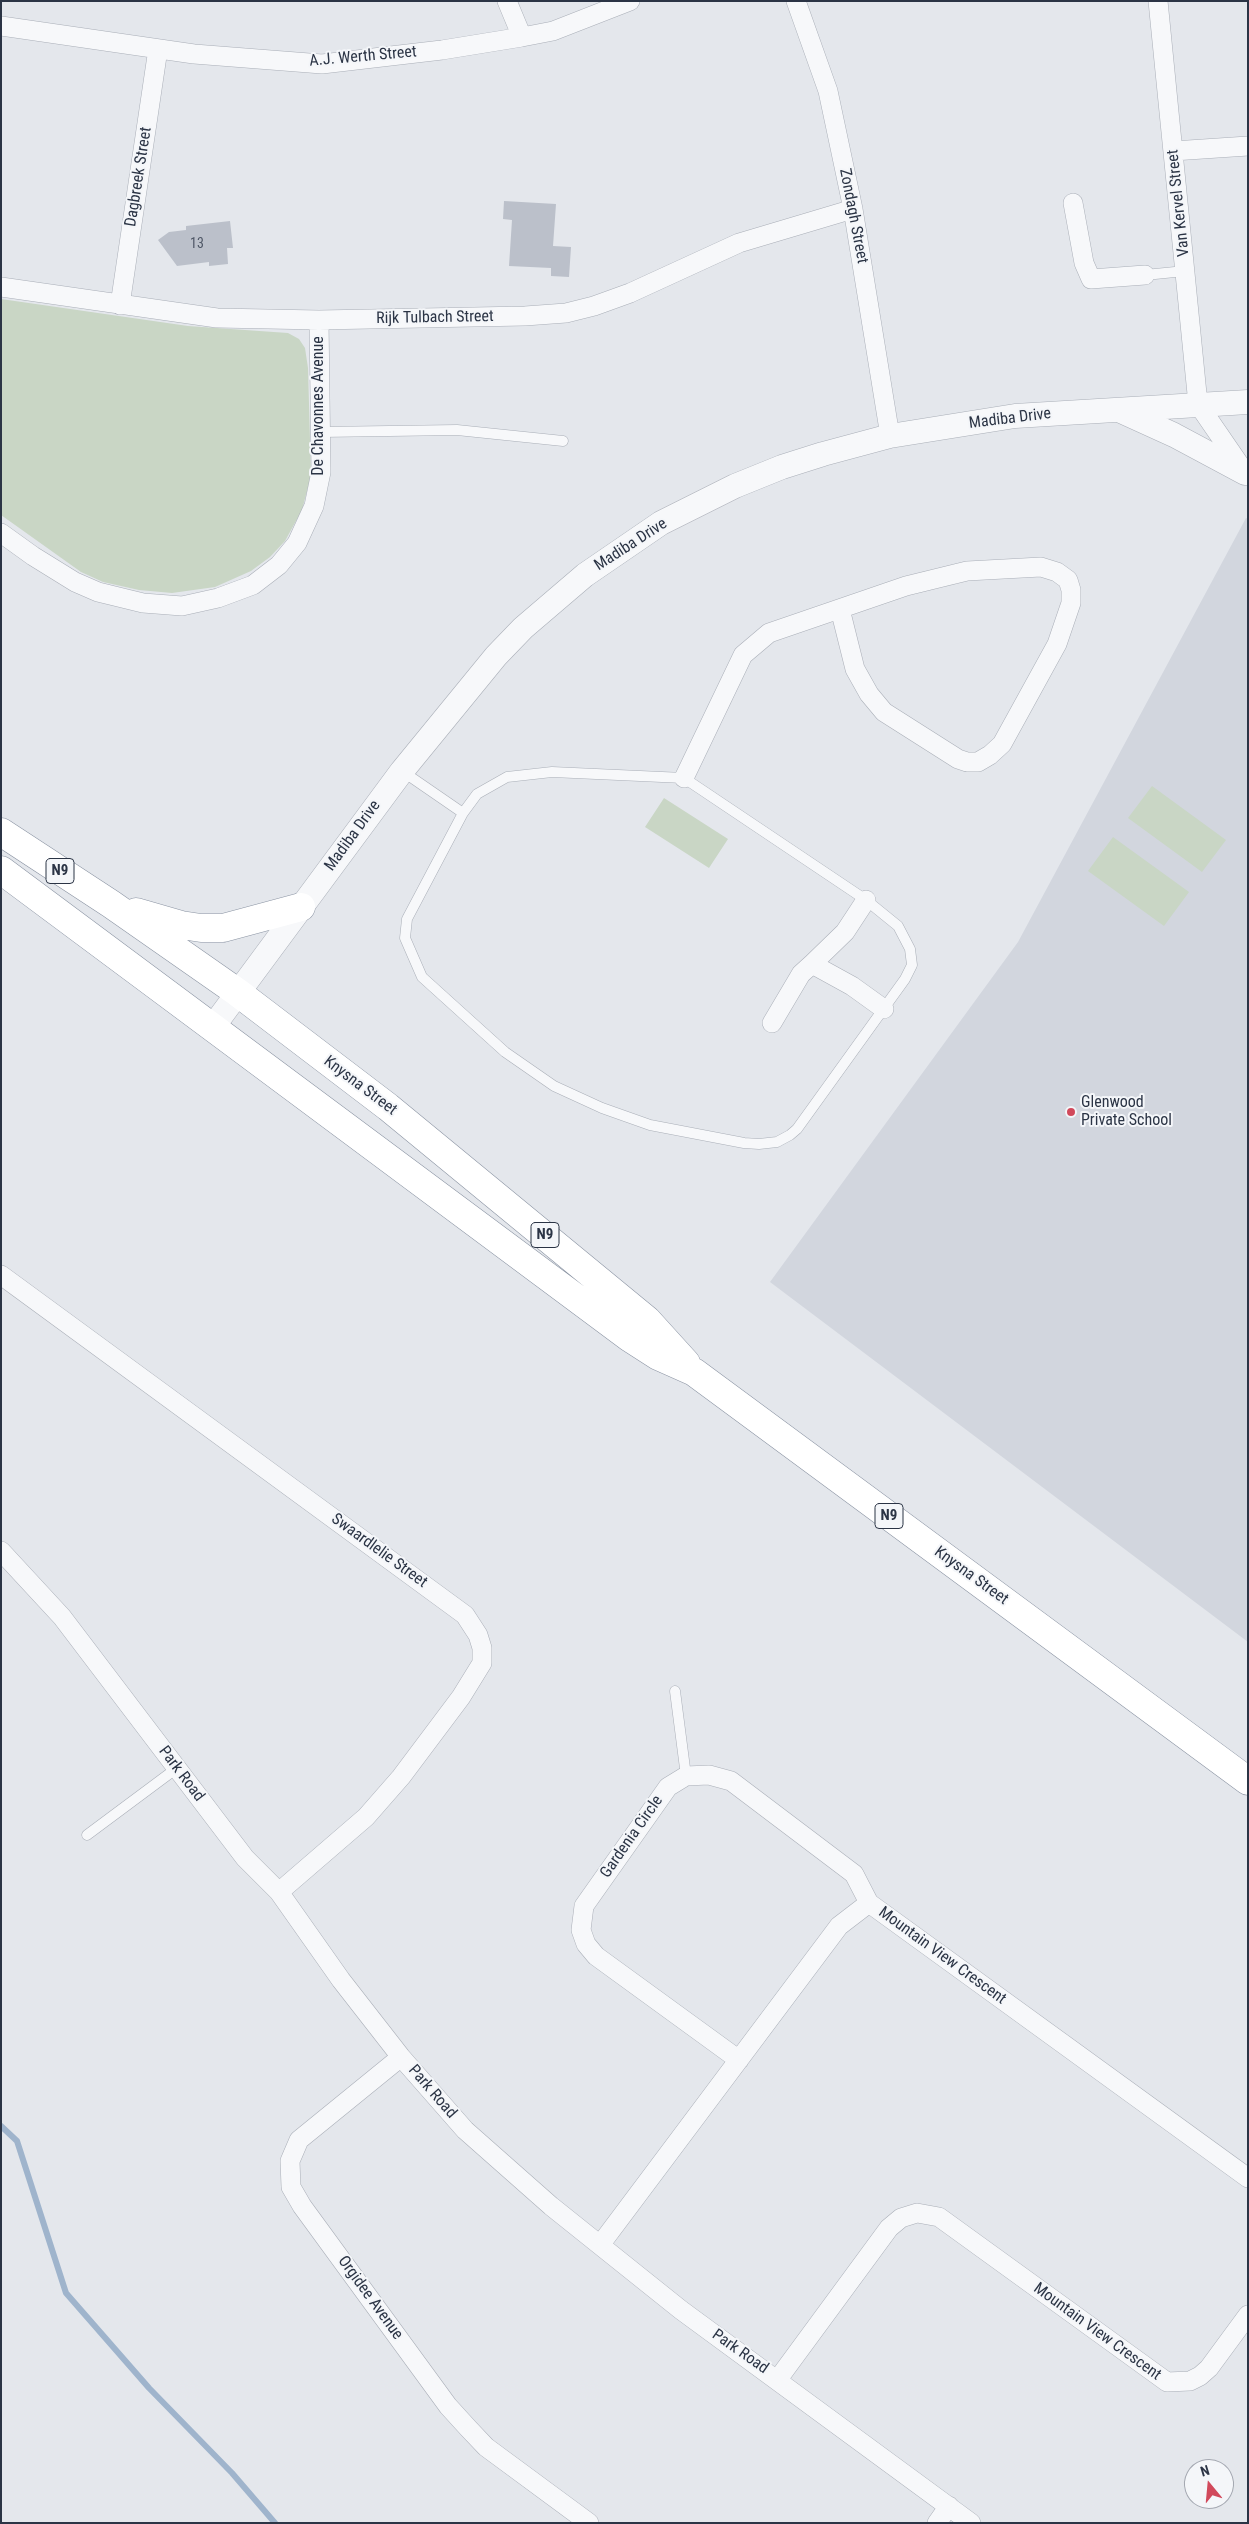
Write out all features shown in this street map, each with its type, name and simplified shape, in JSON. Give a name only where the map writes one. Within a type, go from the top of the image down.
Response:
[{"type":"highway","name":"Knysna Street","points":[[1,832],[111,904],[237,992],[388,1107],[522,1215],[648,1320],[694,1372],[1248,1781]]},
{"type":"highway","name":"Knysna Street","points":[[1,870],[630,1338],[658,1356],[694,1372]]},
{"type":"highway","points":[[111,904],[165,920],[201,928],[223,928],[301,907]]},
{"type":"street","points":[[507,1],[522,37]]},
{"type":"street","name":"A.J. Werth Street","points":[[1,26],[158,49],[322,64],[442,50],[522,37],[553,30],[630,1]]},
{"type":"street","name":"Zondagh Street","points":[[796,1],[828,91],[853,209],[890,436]]},
{"type":"street","name":"Van Kervel Street","points":[[1158,1],[1198,404]]},
{"type":"street","name":"Dagbreek Street","points":[[120,305],[158,49]]},
{"type":"street","points":[[1173,151],[1248,146]]},
{"type":"street","points":[[1073,203],[1084,263],[1092,279],[1145,275]]},
{"type":"street","name":"Rijk Tulbach Street","points":[[1,287],[216,318],[319,320],[525,316],[566,312],[594,306],[630,293],[739,242],[853,209]]},
{"type":"street","name":"De Chavonnes Avenue","points":[[1,533],[33,556],[98,592],[144,603],[182,606],[218,598],[253,585],[279,564],[297,543],[314,506],[321,472],[319,320]]},
{"type":"street","name":"Madiba Drive","points":[[212,1028],[402,771],[496,656],[523,628],[585,575],[661,523],[734,486],[823,454],[890,436],[1015,416],[1248,402]]},
{"type":"street","points":[[1198,404],[1246,474]]},
{"type":"street","points":[[1118,409],[1174,435],[1246,474]]},
{"type":"street","points":[[684,778],[743,655],[768,632],[906,586],[967,571],[1041,567],[1057,572],[1068,580],[1071,590],[1071,603],[1058,644],[1002,744],[990,755],[978,762],[967,762],[958,758],[884,712],[869,694],[855,669],[840,609]]},
{"type":"street","points":[[772,1023],[801,974],[845,932],[866,900]]},
{"type":"street","points":[[812,964],[852,986],[884,1009]]},
{"type":"street","name":"Swaardlelie Street","points":[[1,1275],[465,1615],[478,1636],[482,1648],[482,1663],[461,1697],[401,1778],[366,1817],[279,1892]]},
{"type":"street","name":"Park Road","points":[[1,1551],[62,1616],[245,1858],[279,1892],[341,1980],[401,2057],[466,2130],[551,2206],[681,2310],[778,2379],[900,2472],[971,2523]]},
{"type":"street","points":[[686,1776],[708,1775],[731,1781],[854,1874],[862,1886],[869,1903]]},
{"type":"street","name":"Gardenia Circle","points":[[686,1776],[673,1783],[662,1795],[584,1906],[581,1930],[586,1944],[596,1956],[739,2060]]},
{"type":"street","name":"Mountain View Crescent","points":[[600,2245],[838,1926],[869,1903],[1248,2178]]},
{"type":"street","name":"Orgidee Avenue","points":[[401,2057],[299,2140],[290,2162],[291,2187],[302,2206],[448,2406],[486,2447],[589,2523]]},
{"type":"street","name":"Mountain View Crescent","points":[[778,2379],[889,2228],[901,2218],[917,2213],[939,2217],[1168,2382],[1190,2380],[1200,2376],[1209,2368],[1248,2315]]},
{"type":"street","points":[[937,2523],[949,2506]]},
{"type":"lane","points":[[1145,275],[1185,271]]},
{"type":"lane","points":[[321,432],[458,430],[564,442]]},
{"type":"lane","points":[[402,771],[463,813]]},
{"type":"lane","points":[[552,772],[684,778],[866,900],[898,926],[910,950],[912,964],[884,1009],[798,1129],[777,1142],[744,1143],[650,1125],[602,1108],[554,1086],[505,1052],[459,1013],[422,977],[404,938],[407,919],[463,813],[477,794],[506,777],[552,772]]},
{"type":"lane","points":[[674,1691],[686,1776]]},
{"type":"lane","points":[[87,1835],[177,1768]]},
{"type":"shaded area","name":"Glenwood Private School","points":[[1246,518],[1248,519],[1248,1642],[770,1282],[1018,942]]},
{"type":"green space","points":[[1,299],[188,326],[288,333],[299,339],[305,348],[308,368],[311,476],[302,510],[285,541],[270,557],[251,571],[215,587],[172,593],[139,590],[103,582],[81,572],[1,515]]},
{"type":"green space","points":[[1152,786],[1226,840],[1202,872],[1128,818]]},
{"type":"green space","points":[[664,798],[728,839],[709,868],[645,827]]},
{"type":"green space","points":[[1113,837],[1189,892],[1164,926],[1088,871]]},
{"type":"building","points":[[504,201],[556,204],[553,246],[571,247],[569,277],[551,276],[551,268],[509,266],[512,220],[503,219]]},
{"type":"building","points":[[230,221],[233,248],[227,248],[228,264],[209,266],[209,262],[177,266],[158,240],[169,232],[186,230],[186,226]]},
{"type":"waterway","points":[[1,2126],[17,2141],[66,2293],[149,2388],[232,2473],[275,2523]]},
{"type":"place","name":"Glenwood Private School","points":[[1071,1112]]}]
